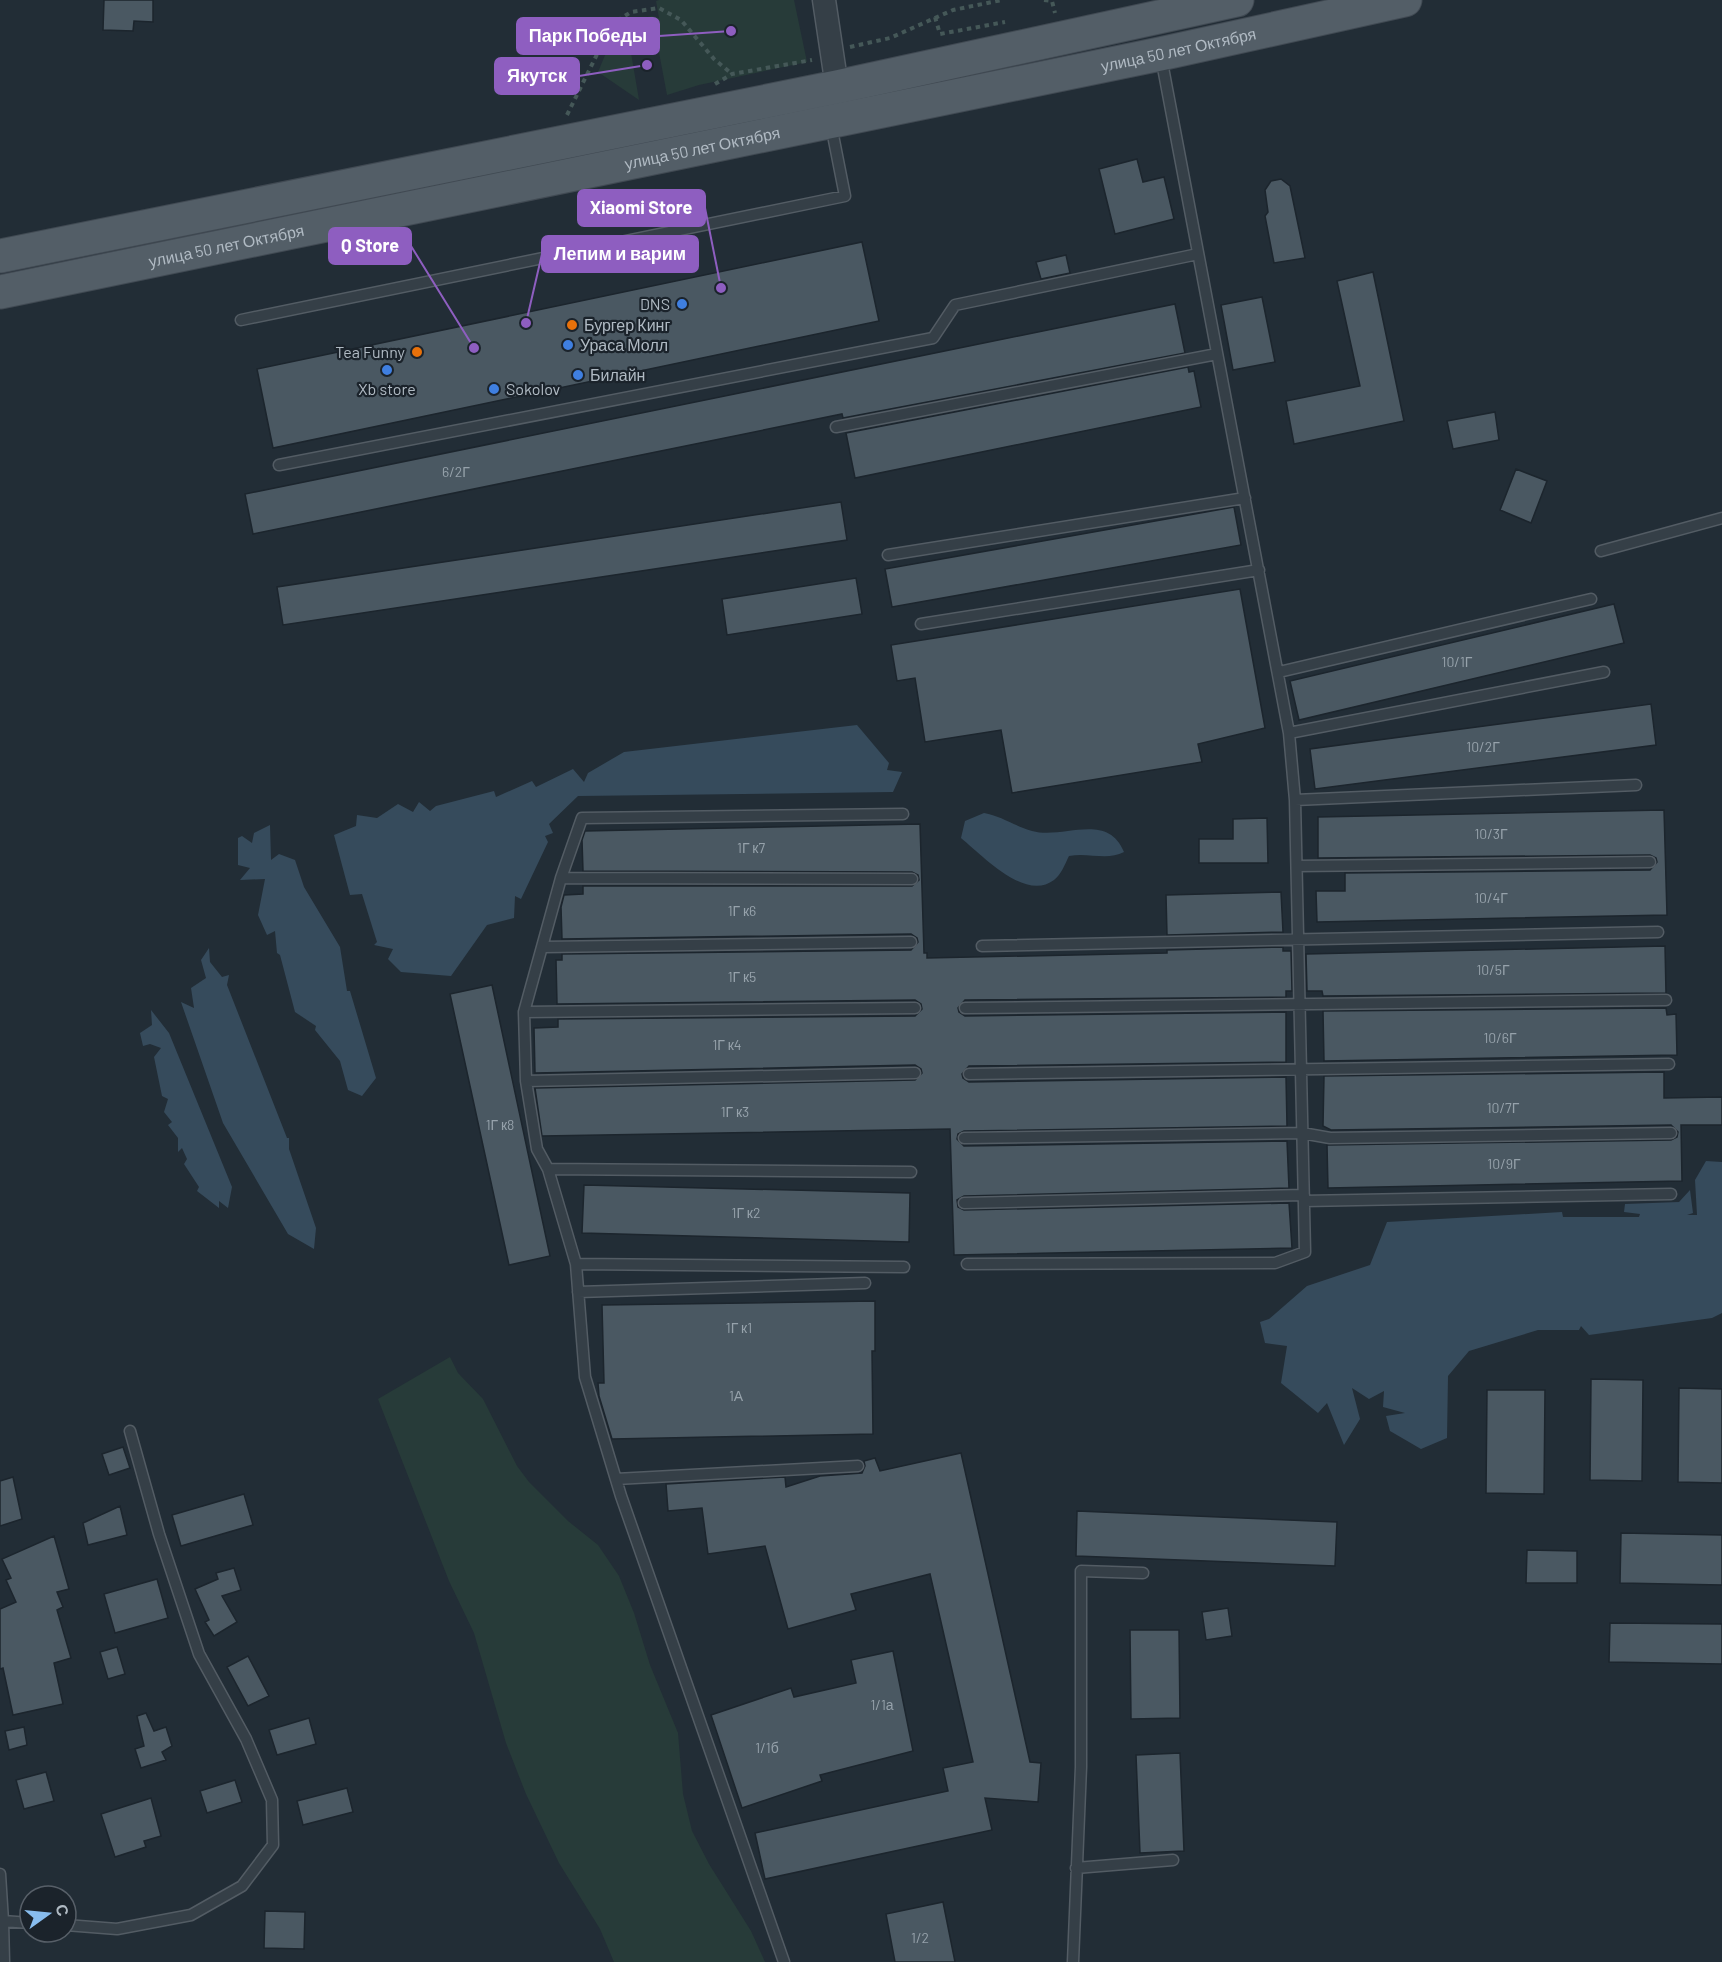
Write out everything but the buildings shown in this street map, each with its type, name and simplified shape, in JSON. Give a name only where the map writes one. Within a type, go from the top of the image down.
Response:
[{"type":"main road","name":"улица 50 лет Октября","points":[[0,256],[837,87],[1237,0]]},
{"type":"main road","name":"улица 50 лет Октября","points":[[0,292],[1160,54],[1405,0]]},
{"type":"street","points":[[824,0],[837,87]]},
{"type":"lane","points":[[967,1264],[1275,1263],[1305,1252],[1295,800],[1289,734],[1160,54]]},
{"type":"lane","points":[[241,320],[845,196],[830,121]]},
{"type":"lane","points":[[279,465],[933,338],[955,305],[1198,254]]},
{"type":"lane","points":[[836,427],[1217,354]]},
{"type":"lane","points":[[888,555],[1245,498]]},
{"type":"lane","points":[[1601,551],[1722,518]]},
{"type":"lane","points":[[921,624],[1259,570]]},
{"type":"lane","points":[[1279,672],[1591,599]]},
{"type":"lane","points":[[1289,734],[1604,672]]},
{"type":"lane","points":[[1295,800],[1636,785]]},
{"type":"lane","points":[[784,1962],[616,1479],[585,1377],[576,1264],[548,1169],[537,1149],[526,1081],[524,1012],[544,947],[561,878],[582,818],[903,814]]},
{"type":"lane","points":[[1297,866],[1650,862]]},
{"type":"lane","points":[[561,878],[912,879]]},
{"type":"lane","points":[[982,946],[1658,932]]},
{"type":"lane","points":[[544,947],[911,942]]},
{"type":"lane","points":[[965,1008],[1666,1000]]},
{"type":"lane","points":[[524,1012],[915,1008]]},
{"type":"lane","points":[[969,1074],[1301,1067],[1669,1064]]},
{"type":"lane","points":[[526,1081],[915,1073]]},
{"type":"lane","points":[[964,1138],[1302,1133],[1330,1138],[1671,1133]]},
{"type":"lane","points":[[548,1169],[911,1172]]},
{"type":"lane","points":[[964,1203],[1671,1194]]},
{"type":"lane","points":[[576,1264],[904,1267]]},
{"type":"lane","points":[[578,1293],[865,1283]]},
{"type":"lane","points":[[78,1926],[117,1929],[191,1915],[242,1886],[273,1845],[272,1800],[246,1739],[199,1654],[159,1534],[130,1431]]},
{"type":"lane","points":[[616,1479],[858,1466]]},
{"type":"lane","points":[[1073,1962],[1081,1767],[1081,1571],[1143,1573]]},
{"type":"lane","points":[[1076,1868],[1173,1860]]},
{"type":"lane","points":[[0,1874],[4,1962]]},
{"type":"lane","points":[[2,1921],[18,1922]]},
{"type":"path","points":[[1044,0],[1054,0],[1056,16]]},
{"type":"path","points":[[564,121],[590,73],[612,24],[631,12],[659,8],[681,20],[714,59],[732,74]]},
{"type":"green space","points":[[794,0],[807,62],[699,85],[667,95],[655,31],[628,35],[639,100],[598,72],[618,24],[652,16],[659,18],[656,1]]},
{"type":"green space","points":[[450,1357],[458,1373],[483,1399],[517,1466],[529,1482],[568,1521],[598,1545],[619,1576],[634,1613],[650,1665],[678,1733],[683,1794],[692,1831],[709,1864],[751,1931],[765,1962],[614,1962],[600,1929],[559,1863],[526,1794],[506,1743],[474,1633],[449,1581],[378,1399]]},
{"type":"water","points":[[857,725],[889,763],[887,770],[902,772],[893,792],[578,796],[549,824],[553,833],[545,836],[548,842],[521,899],[515,896],[514,918],[487,925],[451,976],[401,972],[388,959],[393,949],[374,945],[377,942],[362,894],[350,895],[334,835],[356,826],[357,815],[377,818],[398,804],[413,812],[419,802],[430,811],[436,806],[494,791],[496,797],[532,781],[536,787],[573,769],[584,782],[588,773],[624,752]]},
{"type":"water","points":[[984,813],[1032,831],[1044,833],[1096,830],[1107,833],[1116,840],[1124,852],[1111,856],[1069,856],[1054,880],[1043,885],[1030,885],[1004,874],[961,838],[965,821]]},
{"type":"water","points":[[270,825],[271,860],[279,854],[295,860],[304,887],[340,947],[347,991],[350,991],[376,1078],[362,1096],[348,1090],[340,1061],[315,1030],[316,1026],[295,1012],[280,955],[277,953],[275,931],[267,935],[258,915],[265,879],[240,880],[250,868],[238,865],[238,838],[242,836],[252,843],[254,833]]},
{"type":"water","points":[[209,948],[210,962],[222,977],[229,975],[227,985],[287,1138],[289,1138],[289,1149],[316,1228],[314,1249],[288,1234],[223,1123],[181,1002],[194,1008],[191,988],[206,978],[201,960]]},
{"type":"water","points":[[151,1010],[169,1033],[232,1187],[228,1208],[219,1201],[219,1208],[197,1191],[199,1187],[184,1164],[187,1159],[182,1148],[178,1152],[178,1138],[168,1125],[172,1122],[164,1112],[168,1099],[162,1096],[154,1057],[161,1048],[150,1044],[143,1046],[140,1033],[152,1025]]},
{"type":"water","points":[[1706,1161],[1722,1162],[1722,1313],[1712,1318],[1589,1335],[1581,1326],[1579,1330],[1538,1330],[1469,1351],[1448,1376],[1447,1438],[1421,1449],[1390,1431],[1386,1416],[1405,1413],[1383,1407],[1384,1391],[1369,1399],[1352,1388],[1360,1419],[1344,1445],[1327,1403],[1318,1413],[1281,1383],[1287,1346],[1265,1343],[1260,1322],[1269,1319],[1307,1286],[1370,1265],[1387,1222],[1562,1212],[1563,1217],[1639,1217],[1640,1214],[1624,1212],[1625,1204],[1679,1202],[1690,1190],[1693,1213],[1687,1215],[1697,1215],[1695,1180]]},
{"type":"place","name":"Парк Победы","points":[[731,31]]},
{"type":"place","name":"Якутск","points":[[647,65]]},
{"type":"place","name":"Xiaomi Store","points":[[721,288]]},
{"type":"place","name":"DNS","points":[[682,304]]},
{"type":"place","name":"Лепим и варим","points":[[526,323]]},
{"type":"place","name":"Бургер Кинг","points":[[572,325]]},
{"type":"place","name":"Ураса Молл","points":[[568,345]]},
{"type":"place","name":"Q Store","points":[[474,348]]},
{"type":"place","name":"Tea Funny","points":[[417,352]]},
{"type":"place","name":"Xb store","points":[[387,370]]},
{"type":"place","name":"Билайн","points":[[578,375]]},
{"type":"place","name":"Sokolov","points":[[494,389]]}]
